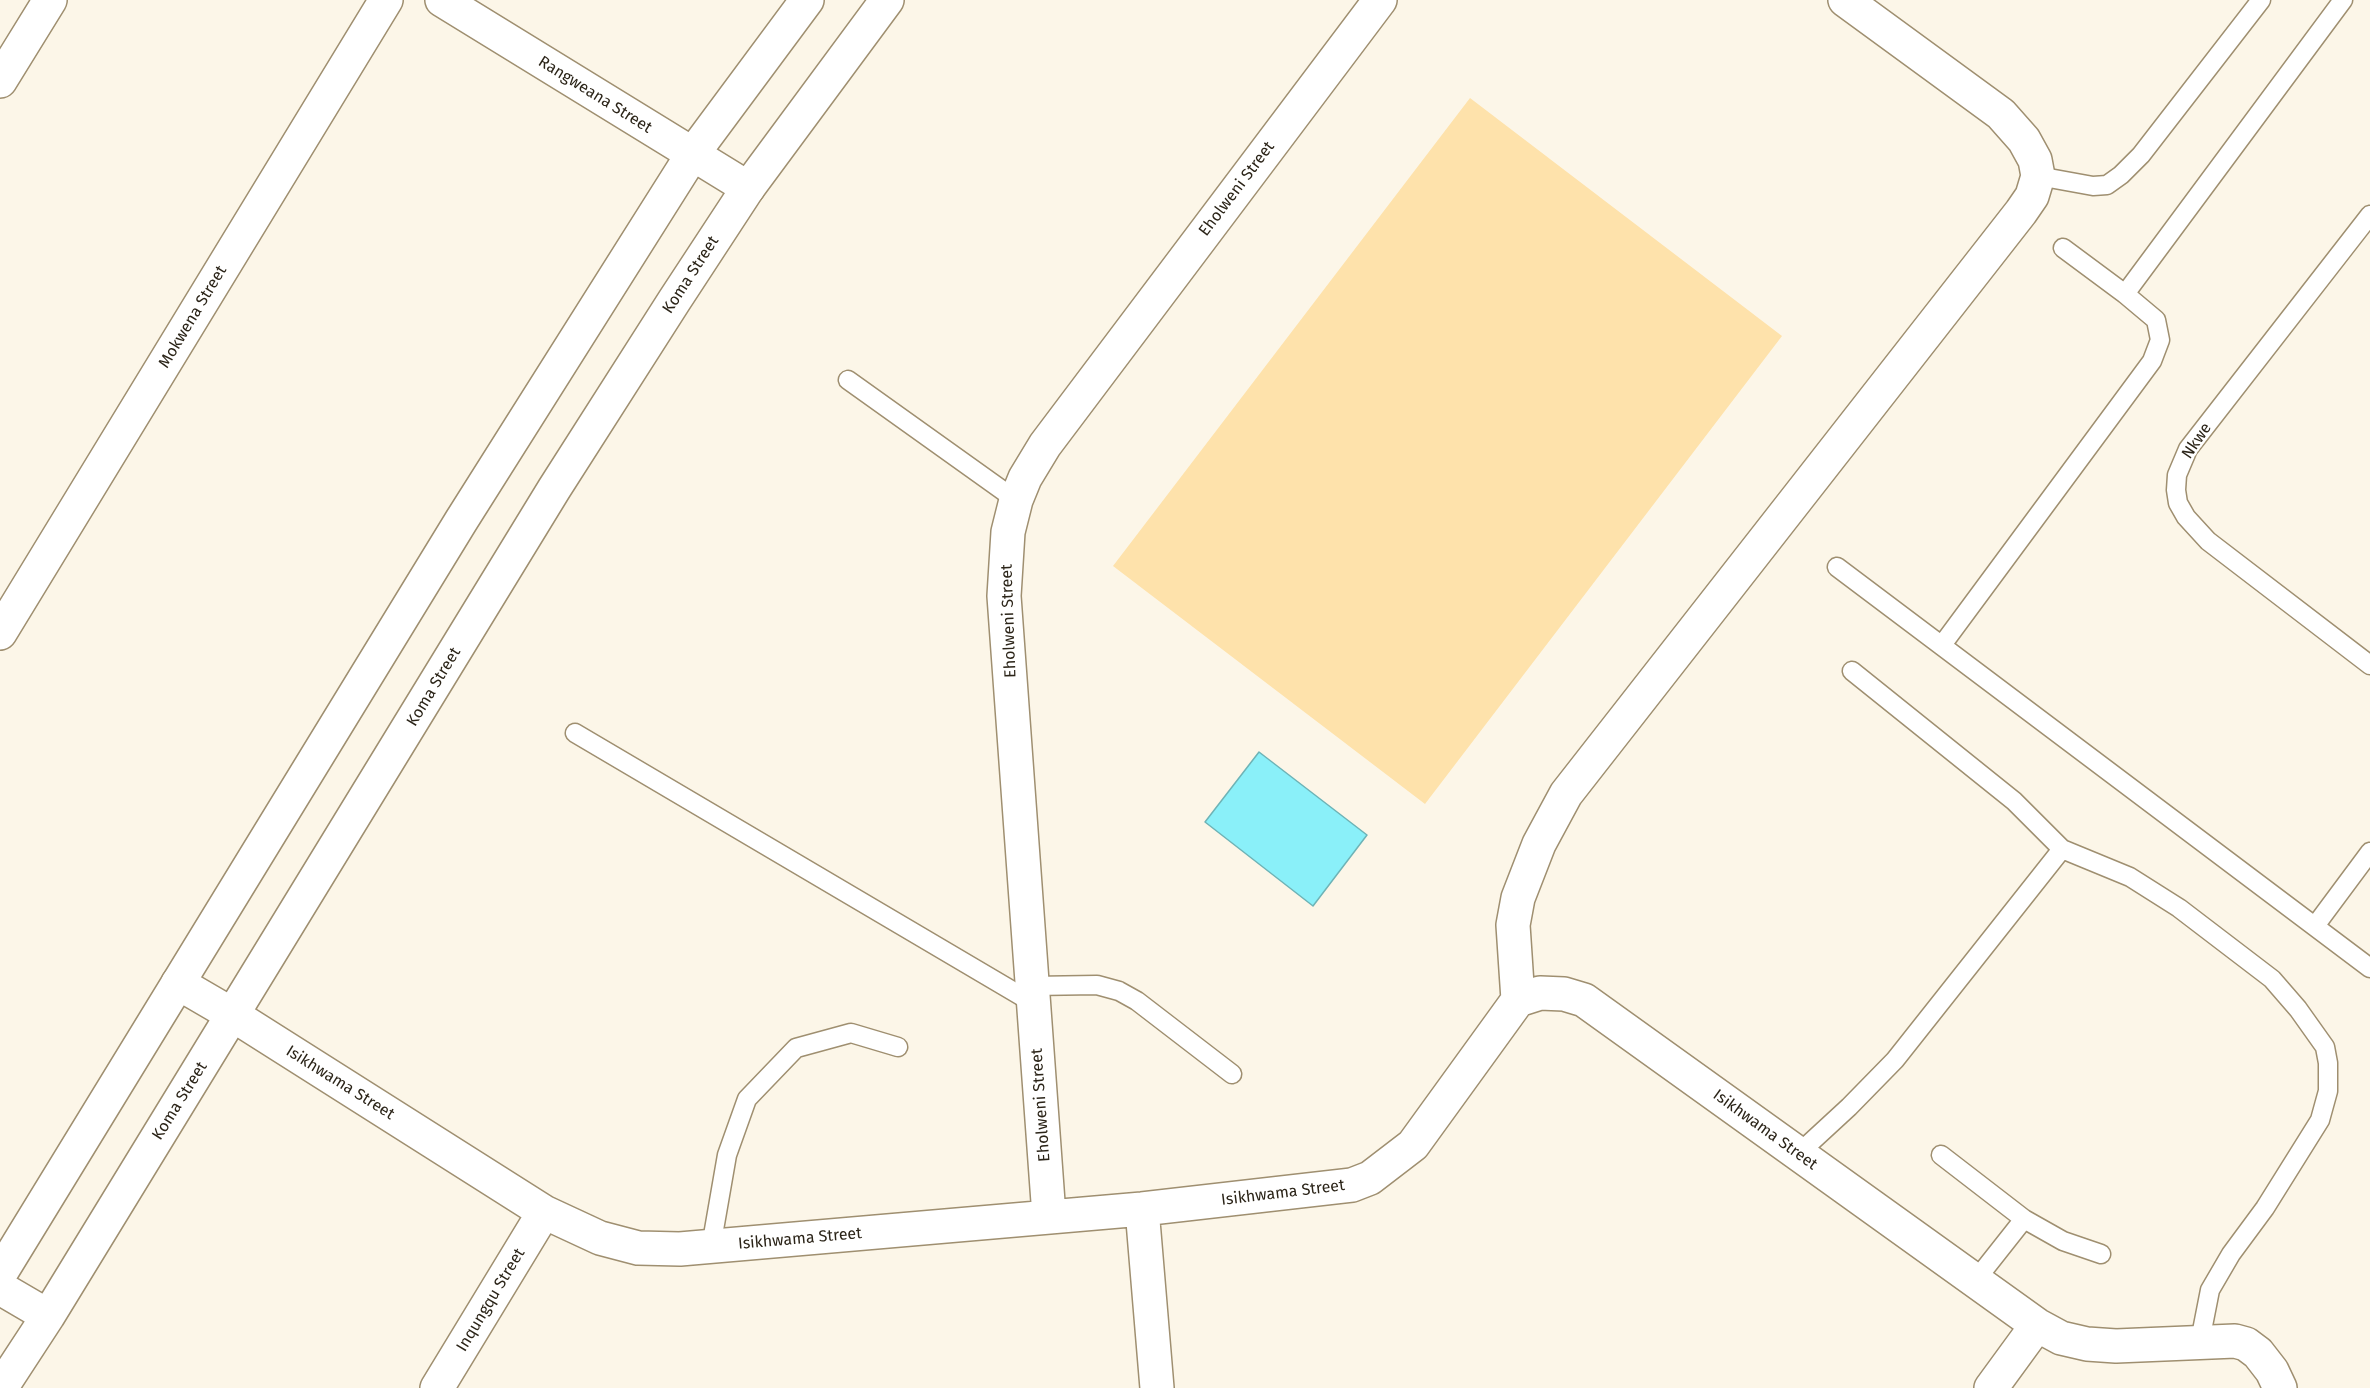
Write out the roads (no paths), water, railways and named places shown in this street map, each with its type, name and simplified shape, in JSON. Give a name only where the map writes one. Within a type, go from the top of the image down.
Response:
[{"type":"street","points":[[0,81],[50,0]]},
{"type":"street","name":"Mokwena Street","points":[[0,633],[386,0]]},
{"type":"street","name":"Rangweana Street","points":[[442,0],[748,188]]},
{"type":"street","points":[[0,1274],[461,521],[692,155],[807,0]]},
{"type":"street","name":"Koma Street","points":[[1,1388],[48,1316],[554,489],[748,188],[887,0]]},
{"type":"street","points":[[1518,1000],[1513,925],[1518,898],[1539,844],[1566,794],[2032,196],[2038,176],[2036,160],[2024,140],[2001,114],[1845,0]]},
{"type":"street","name":"Eholweni Street","points":[[1049,1216],[1004,596],[1008,532],[1016,500],[1025,478],[1045,445],[1365,5]]},
{"type":"street","name":"Isikhwama Street","points":[[178,983],[233,1015],[544,1212],[600,1238],[638,1248],[680,1249],[1142,1209],[1352,1185],[1370,1178],[1413,1144],[1518,1000],[1540,993],[1564,994],[1584,1000],[2037,1325],[2061,1338],[2088,1344],[2116,1346],[2235,1341],[2246,1344],[2258,1353],[2272,1371],[2280,1388]]},
{"type":"street","points":[[1142,1209],[1157,1388]]},
{"type":"street","name":"Inqungqu Street","points":[[437,1388],[544,1212]]},
{"type":"street","points":[[0,1288],[48,1316]]},
{"type":"street","points":[[1991,1388],[2037,1325]]},
{"type":"lane","points":[[2038,176],[2092,186],[2107,185],[2121,175],[2141,155],[2261,0]]},
{"type":"lane","points":[[2125,294],[2343,0]]},
{"type":"lane","name":"Nkwe","points":[[2370,215],[2188,449],[2176,475],[2178,502],[2186,517],[2208,541],[2370,665]]},
{"type":"lane","points":[[1942,645],[2152,361],[2160,340],[2156,320],[2063,248]]},
{"type":"lane","points":[[848,380],[1016,500]]},
{"type":"lane","points":[[1838,567],[2370,968]]},
{"type":"lane","points":[[1852,671],[2014,801],[2062,849],[2130,877],[2179,908],[2272,979],[2298,1009],[2325,1047],[2328,1063],[2328,1091],[2320,1120],[2265,1208],[2231,1254],[2210,1290],[2200,1341]]},
{"type":"lane","points":[[575,733],[1033,994],[1097,985],[1119,991],[1137,1001],[1232,1074]]},
{"type":"lane","points":[[1798,1154],[1895,1060],[2062,849]]},
{"type":"lane","points":[[2315,926],[2370,852]]},
{"type":"lane","points":[[711,1247],[727,1155],[747,1099],[796,1048],[851,1034],[898,1047]]},
{"type":"lane","points":[[1941,1155],[2024,1219],[2063,1241],[2101,1254]]},
{"type":"lane","points":[[1975,1281],[2024,1219]]},
{"type":"water","points":[[1259,752],[1367,835],[1313,906],[1205,822]]}]
